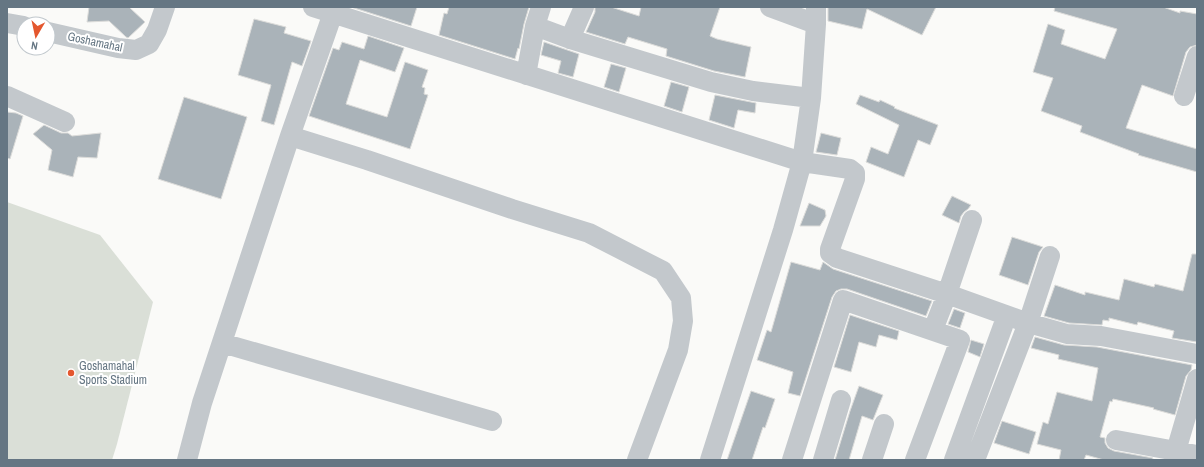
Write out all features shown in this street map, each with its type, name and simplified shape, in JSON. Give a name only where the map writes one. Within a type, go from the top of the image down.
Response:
[{"type":"street","name":"Goshamahal","points":[[56,34],[118,48],[136,50],[149,44],[157,30],[165,7]]},
{"type":"street","points":[[313,7],[802,162],[850,169],[855,173],[855,179],[831,246],[830,253],[833,256],[1028,323],[1067,334],[1101,336],[1197,354]]},
{"type":"street","points":[[526,75],[535,26],[541,7]]},
{"type":"street","points":[[570,39],[584,7]]},
{"type":"street","points":[[710,460],[783,230],[802,162],[811,98],[816,15],[770,7]]},
{"type":"street","points":[[187,460],[202,403],[290,136],[333,13]]},
{"type":"street","points":[[535,26],[570,39],[711,82],[753,91],[811,98]]},
{"type":"street","points":[[1184,96],[1197,56]]},
{"type":"street","points":[[7,96],[65,122]]},
{"type":"street","points":[[290,136],[588,233],[663,271],[681,298],[683,321],[678,350],[637,460]]},
{"type":"street","points":[[933,330],[972,220]]},
{"type":"street","points":[[975,460],[1028,323],[1050,256]]},
{"type":"street","points":[[792,460],[843,300],[960,340],[915,460]]},
{"type":"street","points":[[954,460],[1003,326]]},
{"type":"street","points":[[222,343],[492,421]]},
{"type":"street","points":[[1175,456],[1197,379]]},
{"type":"street","points":[[823,460],[841,400]]},
{"type":"street","points":[[872,460],[884,424]]},
{"type":"street","points":[[1116,440],[1175,456],[1197,455]]},
{"type":"shaded area","name":"Goshamahal Sports Stadium","points":[[7,202],[100,235],[153,302],[112,460],[7,460]]},
{"type":"building","points":[[89,7],[129,7],[145,22],[128,38],[109,21],[87,22]]},
{"type":"building","points":[[351,7],[417,7],[411,26]]},
{"type":"building","points":[[449,7],[529,7],[519,49],[518,48],[515,59],[439,35],[444,13],[447,14]]},
{"type":"building","points":[[595,7],[611,7],[639,16],[641,7],[720,7],[710,36],[751,47],[745,77],[714,71],[666,56],[667,49],[628,37],[625,44],[586,32],[595,12]]},
{"type":"building","points":[[828,7],[936,7],[922,35],[867,9],[862,29],[828,21]]},
{"type":"building","points":[[1055,7],[1163,7],[1180,13],[1180,11],[1197,14],[1197,45],[1190,47],[1186,52],[1173,96],[1142,85],[1126,128],[1197,149],[1197,172],[1138,155],[1139,154],[1080,132],[1082,126],[1041,111],[1053,78],[1033,72],[1048,24],[1065,30],[1061,44],[1105,59],[1117,29],[1054,11]]},
{"type":"building","points":[[254,19],[286,27],[284,33],[311,41],[302,66],[292,62],[274,125],[261,121],[271,85],[238,75]]},
{"type":"building","points":[[368,36],[404,48],[395,72],[360,60],[346,104],[387,117],[405,62],[428,70],[422,87],[425,88],[424,94],[428,95],[410,149],[309,116],[333,48],[339,50],[342,42],[364,49]]},
{"type":"building","points":[[544,42],[579,54],[573,77],[558,73],[561,61],[541,55]]},
{"type":"building","points":[[611,64],[626,68],[619,92],[604,87]]},
{"type":"building","points":[[671,82],[689,87],[682,112],[664,106]]},
{"type":"building","points":[[715,95],[756,103],[755,113],[738,110],[734,128],[709,120]]},
{"type":"building","points":[[860,95],[879,102],[880,100],[895,107],[894,108],[938,125],[930,145],[918,140],[904,177],[866,162],[871,147],[888,154],[899,125],[856,104]]},
{"type":"building","points":[[184,97],[247,117],[221,199],[158,179]]},
{"type":"building","points":[[7,112],[16,113],[23,116],[10,159],[7,158]]},
{"type":"building","points":[[44,125],[61,133],[68,133],[72,136],[101,133],[97,158],[78,157],[73,177],[48,170],[52,150],[33,134]]},
{"type":"building","points":[[821,133],[841,138],[837,155],[816,152]]},
{"type":"building","points":[[952,196],[971,205],[961,216],[959,223],[942,215]]},
{"type":"building","points":[[809,203],[825,210],[826,216],[820,226],[800,226]]},
{"type":"building","points":[[1012,237],[1043,247],[1039,252],[1028,285],[999,275]]},
{"type":"building","points":[[1192,254],[1197,254],[1197,342],[1172,338],[1174,331],[1138,322],[1137,325],[1109,318],[1109,321],[1103,320],[1102,325],[1069,323],[1044,316],[1055,285],[1085,295],[1085,292],[1119,300],[1124,279],[1154,287],[1155,284],[1183,291]]},
{"type":"building","points":[[791,262],[820,270],[823,262],[833,269],[932,301],[926,316],[847,289],[836,291],[832,297],[800,396],[788,393],[793,372],[757,360],[767,330],[771,332]]},
{"type":"building","points":[[954,309],[965,313],[960,328],[948,324]]},
{"type":"building","points":[[850,315],[899,331],[897,340],[879,335],[876,347],[859,342],[851,372],[834,367]]},
{"type":"building","points":[[1035,337],[1064,345],[1097,347],[1192,365],[1191,370],[1186,376],[1175,415],[1153,409],[1154,408],[1113,399],[1112,402],[1110,401],[1100,437],[1105,438],[1105,443],[1108,448],[1114,451],[1153,458],[1152,460],[1104,460],[1086,455],[1084,460],[1059,460],[1061,450],[1037,444],[1043,422],[1048,424],[1057,392],[1092,401],[1098,368],[1058,359],[1059,355],[1031,348]]},
{"type":"building","points":[[971,340],[984,344],[980,357],[968,352]]},
{"type":"building","points":[[859,386],[883,395],[873,420],[862,416],[849,460],[835,460],[850,411]]},
{"type":"building","points":[[751,391],[775,399],[765,428],[763,427],[752,460],[727,460]]},
{"type":"building","points":[[1002,421],[1036,432],[1029,454],[994,443]]},
{"type":"place","name":"Goshamahal Sports Stadium","points":[[71,373]]}]
